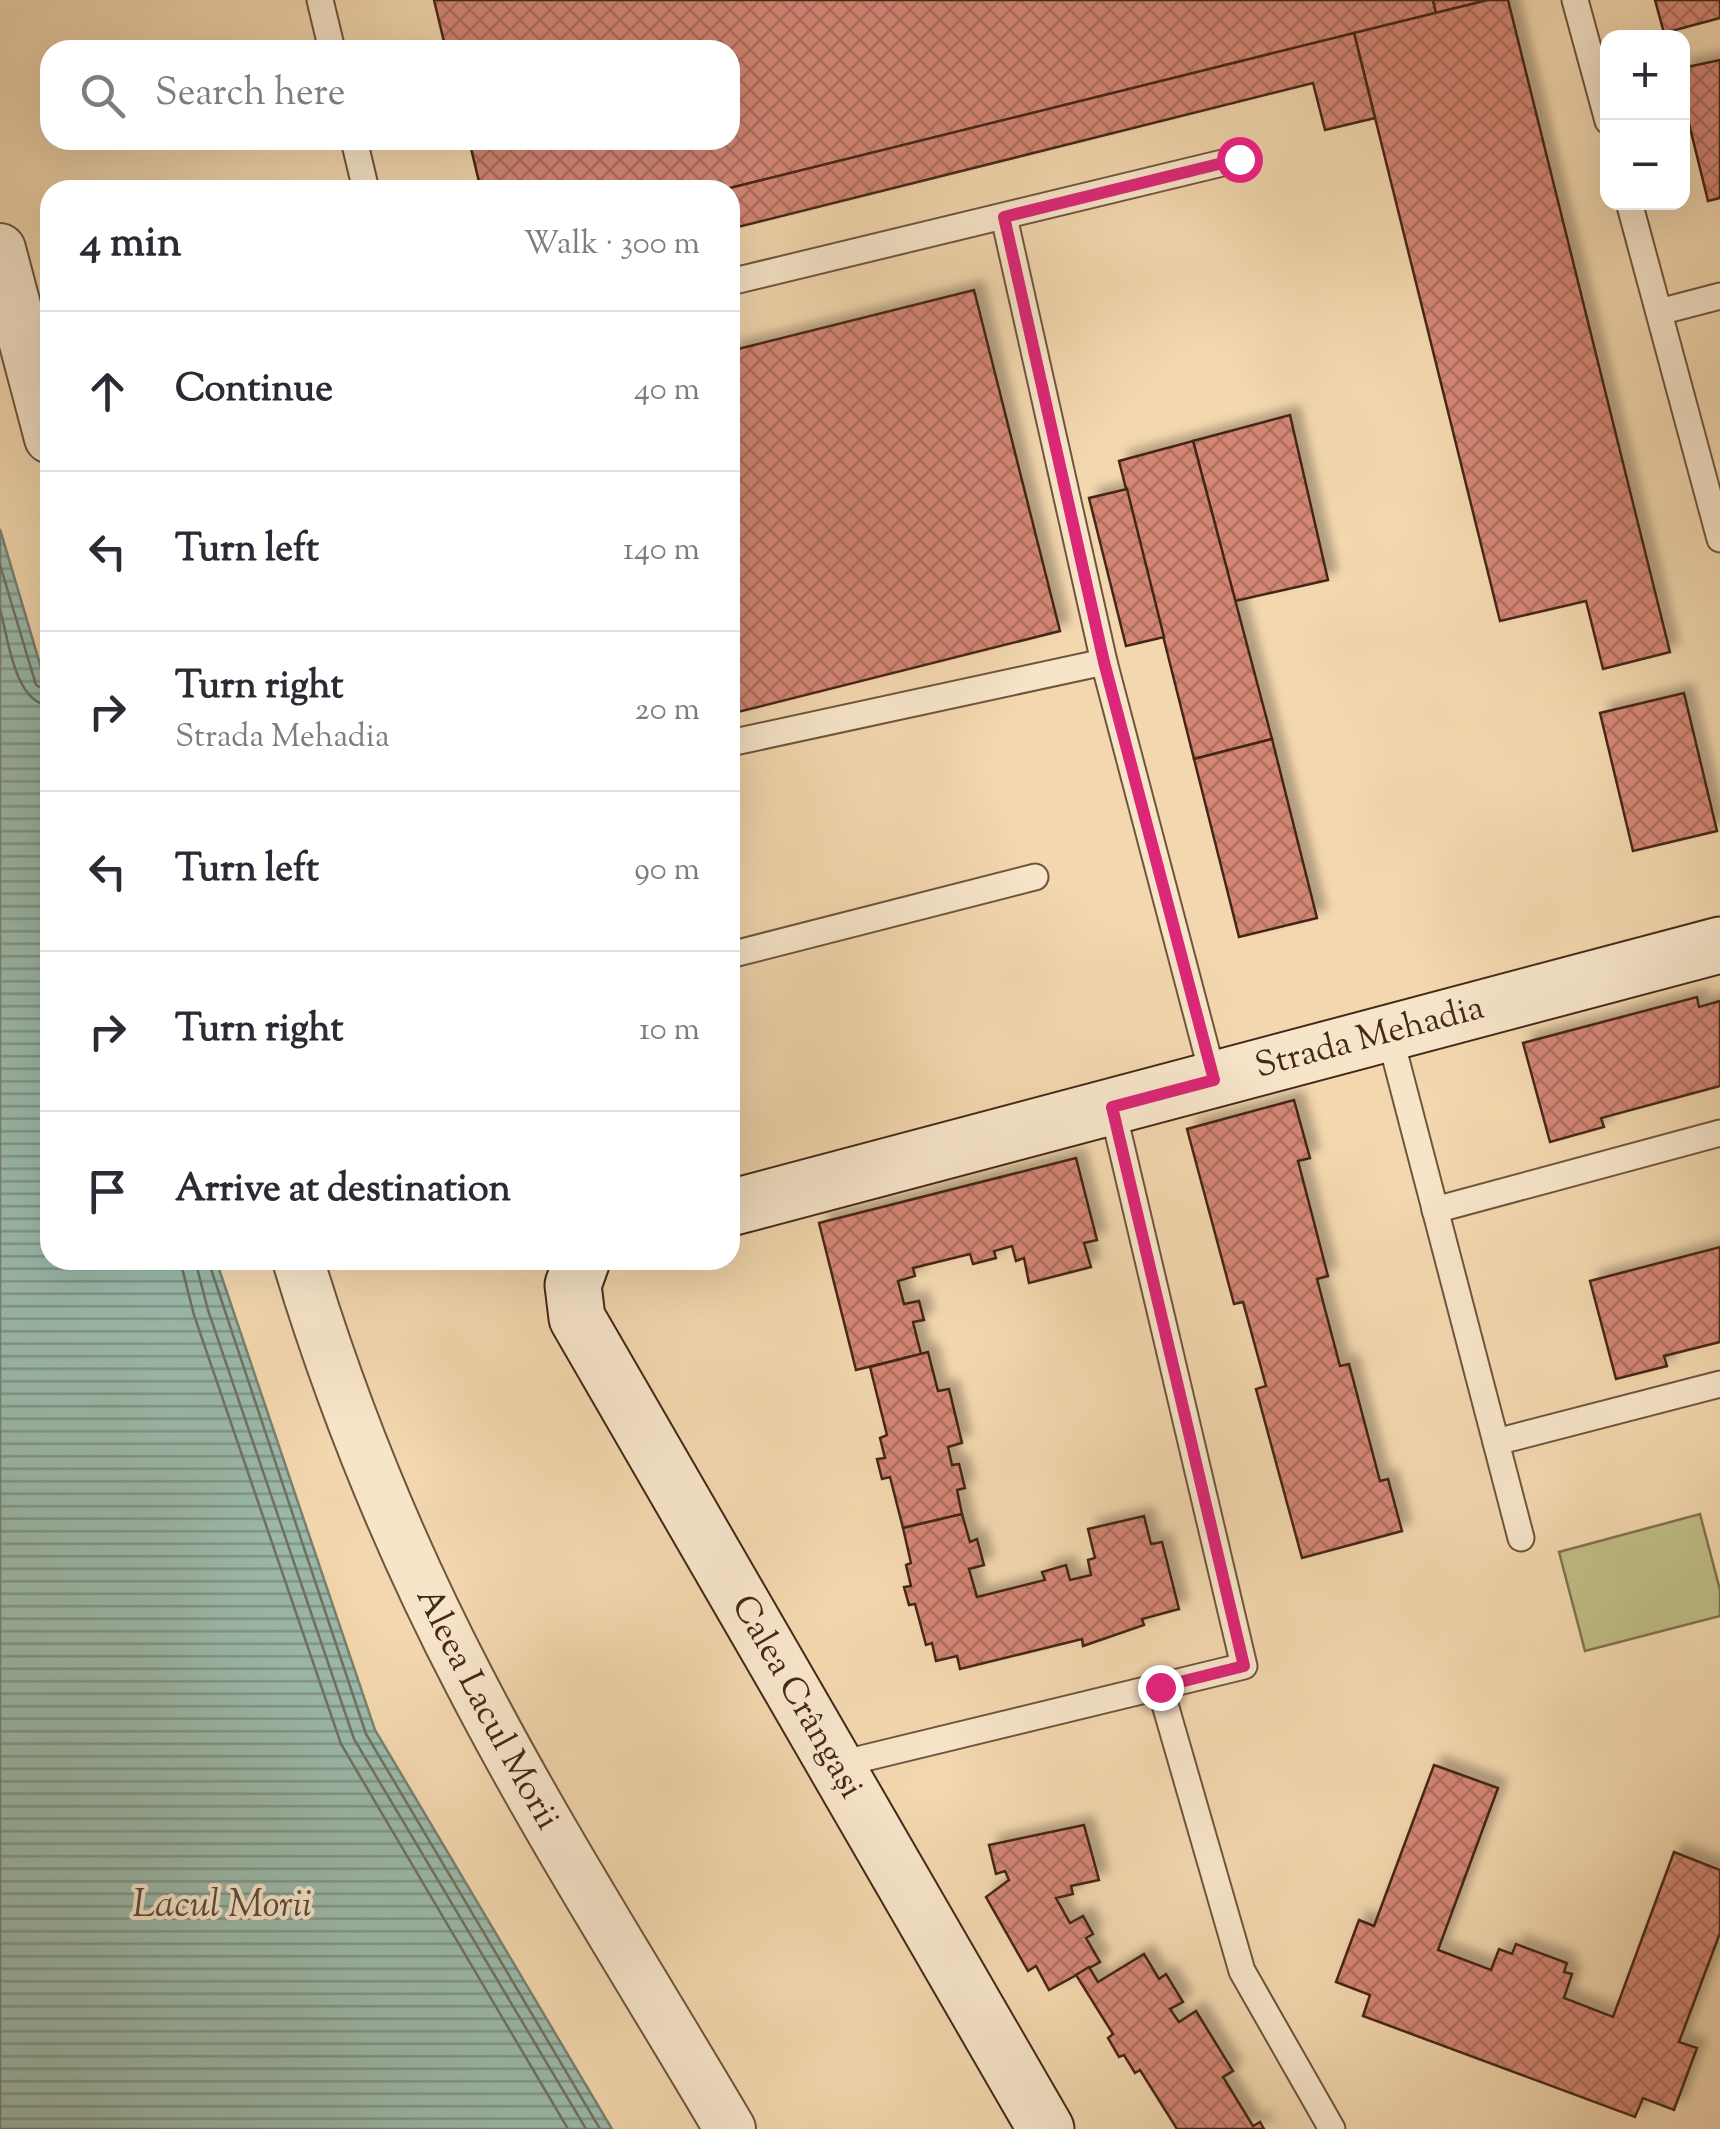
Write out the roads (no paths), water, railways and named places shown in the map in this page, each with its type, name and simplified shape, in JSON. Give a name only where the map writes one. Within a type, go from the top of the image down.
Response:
[{"type":"street","points":[[0,249],[40,400]]},
{"type":"street","name":"Strada Mehadia","points":[[740,1205],[1720,945]]},
{"type":"street","name":"Aleea Lacul Morii","points":[[301,1270],[321,1337],[393,1520],[470,1682],[730,2129]]},
{"type":"street","name":"Calea Crângași","points":[[578,1270],[573,1285],[577,1318],[1046,2129]]},
{"type":"lane","points":[[320,0],[330,40]]},
{"type":"lane","points":[[1575,0],[1608,120]]},
{"type":"lane","points":[[356,150],[364,180]]},
{"type":"lane","points":[[740,280],[1239,159]]},
{"type":"lane","points":[[1632,210],[1720,539]]},
{"type":"lane","points":[[1004,217],[1104,662],[1214,1080]]},
{"type":"lane","points":[[1659,312],[1720,296]]},
{"type":"lane","points":[[740,742],[1104,662]]},
{"type":"lane","points":[[740,952],[1035,877]]},
{"type":"lane","points":[[1389,1033],[1521,1538]]},
{"type":"lane","points":[[836,1766],[1244,1666],[1112,1107]]},
{"type":"lane","points":[[1436,1210],[1720,1133]]},
{"type":"lane","points":[[1496,1442],[1720,1384]]},
{"type":"lane","points":[[1160,1687],[1242,1971],[1332,2129]]},
{"type":"water","name":"Lacul Morii","points":[[0,529],[40,664],[40,1270],[219,1270],[375,1730],[612,2129],[0,2129]]}]
